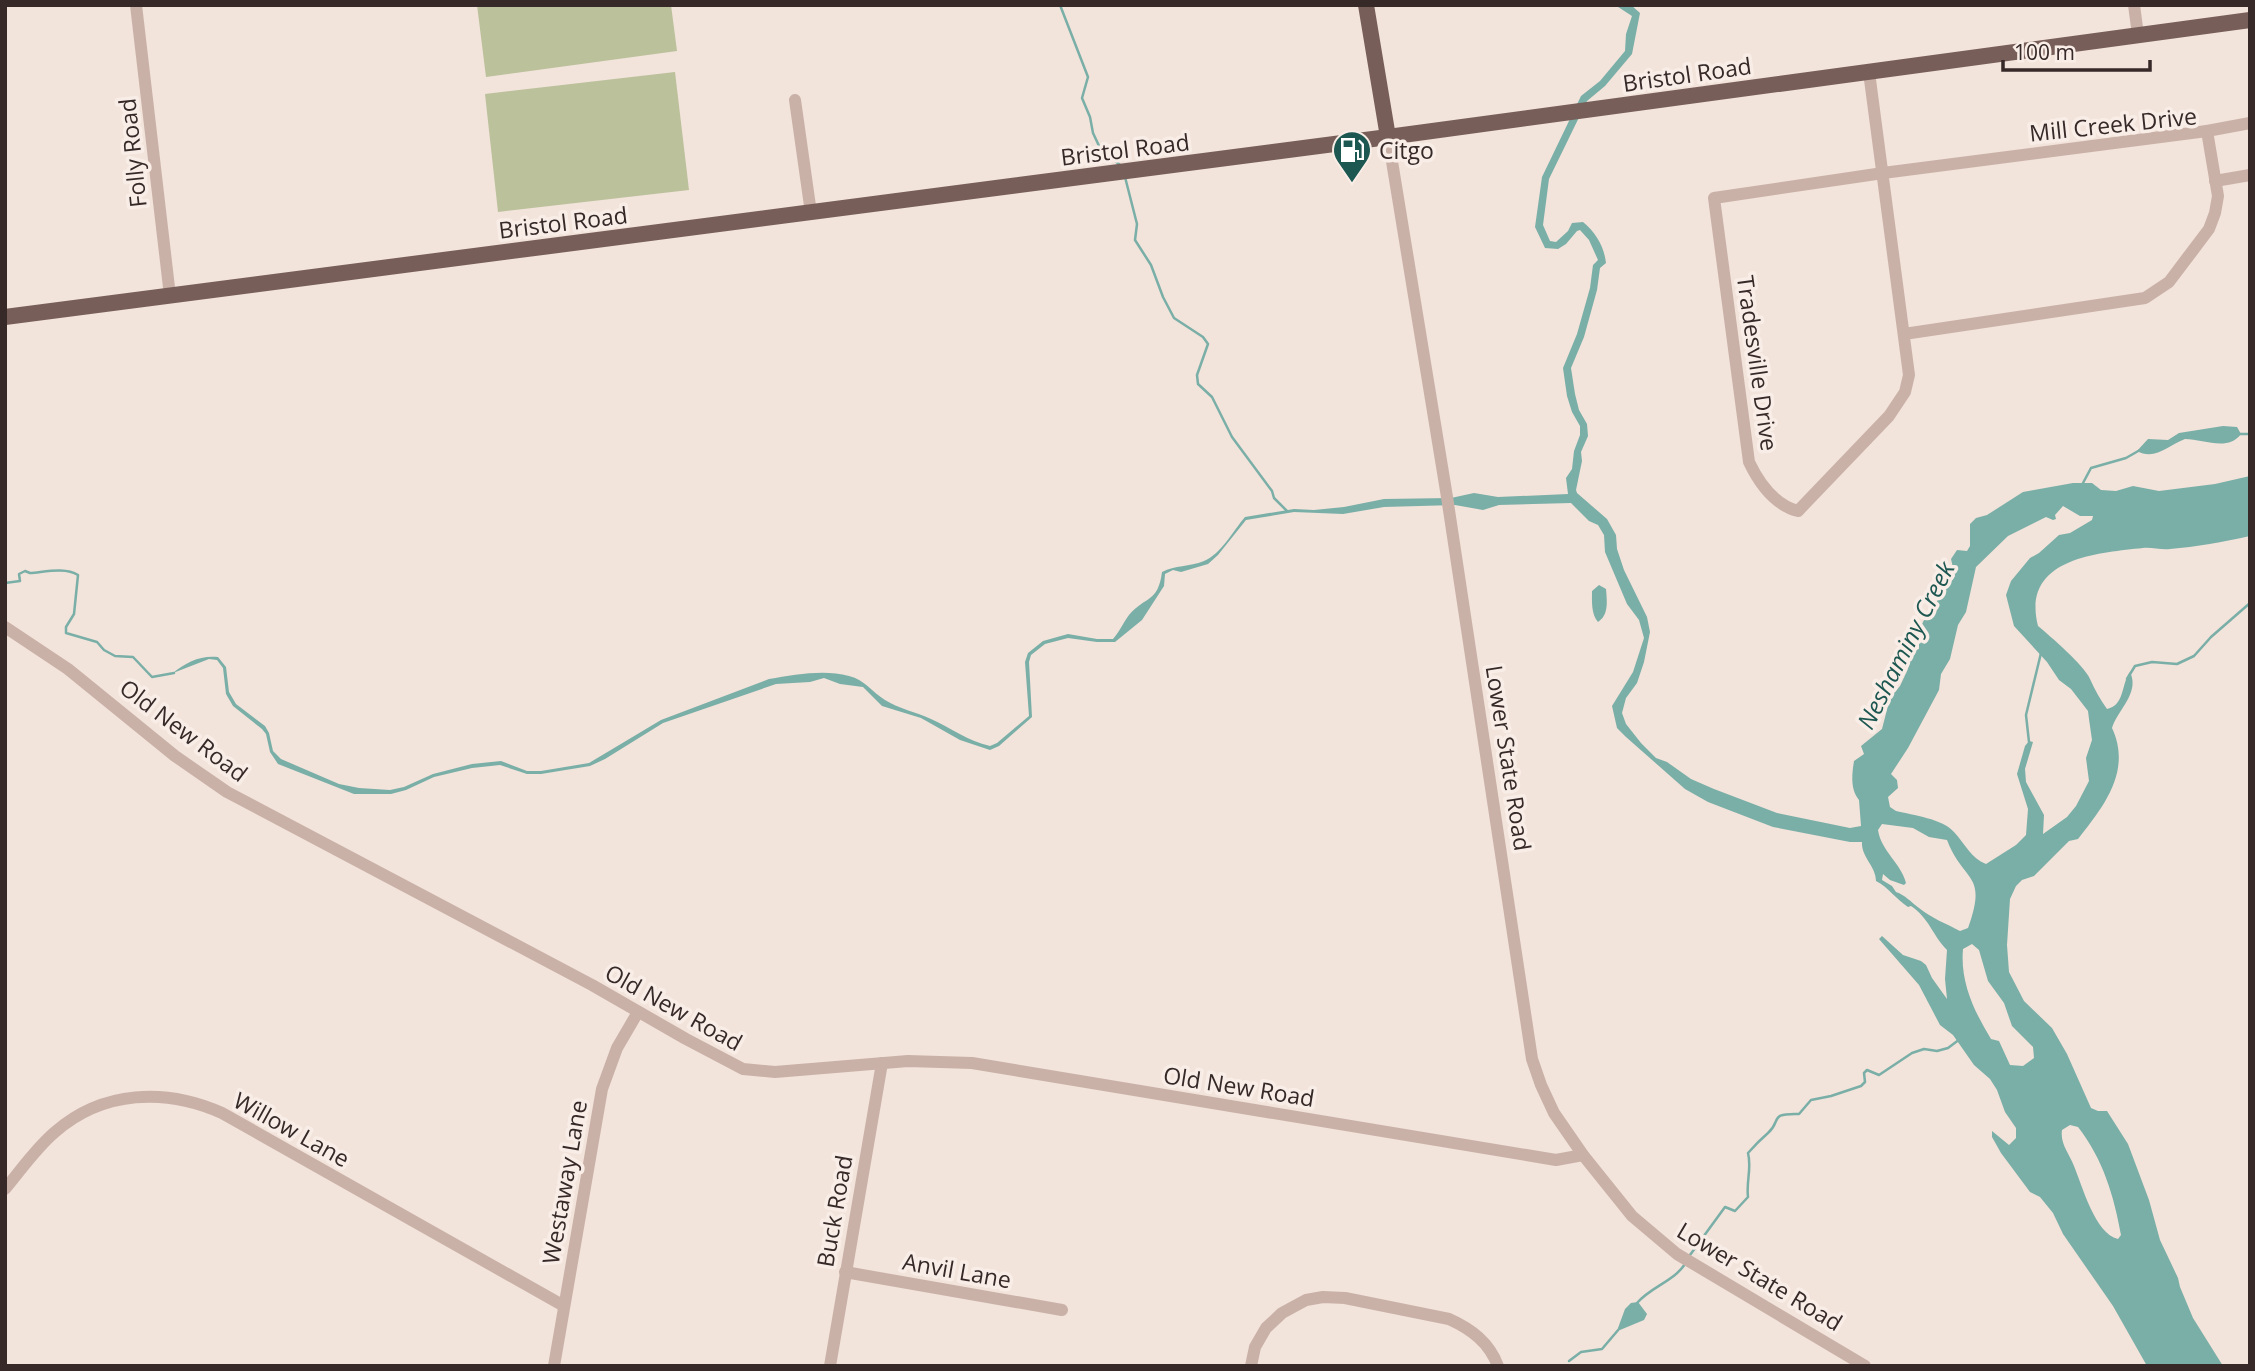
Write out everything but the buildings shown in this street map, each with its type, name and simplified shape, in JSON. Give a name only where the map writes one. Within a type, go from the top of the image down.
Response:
[{"type":"main road","name":"Lower State Road","points":[[1366,5],[1388,137]]},
{"type":"main road","name":"Bristol Road","points":[[5,317],[1585,111],[2250,20]]},
{"type":"street","name":"Folly Road","points":[[136,5],[170,296]]},
{"type":"street","points":[[2134,5],[2138,35]]},
{"type":"street","name":"Tradesville Drive","points":[[1869,72],[1883,173],[1909,376],[1905,392],[1889,416],[1798,511],[1789,509],[1771,495],[1749,462],[1714,198],[1883,173]]},
{"type":"street","points":[[795,100],[811,213]]},
{"type":"street","points":[[2207,131],[2250,123]]},
{"type":"street","name":"Mill Creek Drive","points":[[1883,173],[2207,131],[2218,196],[2209,229],[2169,282],[2145,298],[1904,334]]},
{"type":"street","name":"Lower State Road","points":[[1388,137],[1532,1059],[1541,1085],[1554,1113],[1583,1155],[1632,1216],[1693,1265],[1863,1365]]},
{"type":"street","points":[[2215,181],[2250,175]]},
{"type":"street","name":"Old New Road","points":[[5,627],[68,668],[175,756],[227,792],[540,957],[721,1058],[754,1071],[775,1072],[933,1060],[972,1063],[1556,1160],[1583,1155]]},
{"type":"street","name":"Westaway Lane","points":[[554,1366],[602,1089],[617,1048],[638,1012]]},
{"type":"street","name":"Buck Road","points":[[830,1366],[882,1063]]},
{"type":"street","name":"Willow Lane","points":[[5,1189],[44,1142],[83,1112],[110,1101],[134,1096],[184,1099],[222,1113],[564,1306]]},
{"type":"street","name":"Anvil Lane","points":[[845,1272],[1062,1310]]},
{"type":"street","points":[[1251,1366],[1260,1337],[1282,1312],[1306,1300],[1334,1297],[1449,1319],[1473,1331],[1484,1342],[1498,1366]]},
{"type":"green space","points":[[477,5],[671,5],[677,51],[486,77]]},
{"type":"green space","points":[[675,72],[689,190],[498,212],[485,94]]},
{"type":"water","points":[[1615,5],[1631,5],[1640,13],[1632,54],[1605,86],[1587,101],[1549,179],[1543,225],[1550,241],[1556,242],[1572,223],[1583,222],[1599,240],[1605,257],[1606,263],[1600,268],[1584,337],[1571,368],[1579,410],[1587,424],[1588,436],[1581,452],[1582,461],[1576,490],[1607,519],[1616,535],[1617,549],[1624,570],[1647,617],[1650,632],[1644,662],[1637,683],[1626,698],[1622,713],[1626,724],[1656,758],[1667,762],[1691,779],[1777,813],[1850,828],[1861,826],[1859,800],[1852,781],[1854,761],[1864,754],[1861,746],[1882,729],[1890,698],[1900,686],[1908,669],[1912,651],[1919,649],[1919,643],[1925,637],[1922,624],[1955,576],[1951,559],[1957,550],[1967,551],[1970,546],[1970,524],[1976,518],[1987,515],[2023,492],[2073,483],[2092,483],[2101,490],[2116,491],[2133,486],[2159,491],[2215,484],[2250,476],[2250,536],[2190,547],[2143,548],[2084,557],[2051,573],[2040,586],[2036,604],[2038,626],[2087,673],[2107,709],[2120,699],[2130,672],[2132,687],[2112,728],[2119,759],[2112,787],[2097,814],[2078,839],[2069,841],[2034,876],[2022,880],[2016,886],[2010,899],[2007,945],[2009,972],[2024,1001],[2052,1028],[2091,1108],[2107,1111],[2128,1144],[2149,1200],[2160,1240],[2193,1318],[2223,1366],[2147,1366],[2113,1306],[2063,1234],[2053,1213],[2040,1197],[2030,1192],[1992,1137],[1992,1131],[2009,1145],[2016,1138],[2016,1128],[2005,1112],[1997,1090],[1990,1079],[1974,1065],[1953,1035],[1940,1025],[1919,985],[1879,939],[1882,936],[1903,955],[1926,965],[1947,999],[1947,950],[1917,911],[1876,881],[1862,842],[1773,827],[1708,802],[1685,789],[1617,728],[1612,706],[1633,672],[1644,638],[1639,620],[1627,604],[1605,552],[1604,535],[1598,525],[1589,521],[1571,503],[1499,505],[1483,510],[1455,505],[1384,507],[1343,514],[1294,512],[1246,520],[1208,564],[1165,574],[1164,586],[1142,620],[1115,642],[1068,638],[1045,644],[1031,655],[1029,662],[1032,717],[999,746],[990,750],[960,740],[921,718],[882,706],[863,687],[840,684],[824,678],[810,682],[776,684],[663,723],[590,766],[541,774],[527,774],[500,765],[472,768],[434,777],[391,794],[354,794],[278,764],[270,752],[266,734],[233,706],[226,694],[223,668],[217,660],[209,659],[173,673],[194,660],[218,657],[226,667],[229,692],[236,704],[265,726],[273,751],[281,759],[339,784],[359,788],[390,790],[433,774],[472,764],[501,761],[527,771],[541,771],[589,763],[661,720],[769,679],[809,673],[839,674],[855,678],[890,703],[990,746],[1029,716],[1025,662],[1028,653],[1043,641],[1068,634],[1113,639],[1129,615],[1154,594],[1162,572],[1210,558],[1245,517],[1294,509],[1344,507],[1384,499],[1451,498],[1474,493],[1498,497],[1568,494],[1566,478],[1572,469],[1580,426],[1567,396],[1563,368],[1577,334],[1590,288],[1593,265],[1598,260],[1589,240],[1580,230],[1558,249],[1545,248],[1535,227],[1542,177],[1581,96],[1600,81],[1625,51],[1626,34],[1632,16]],"holes":[[[2063,506],[2080,516],[2093,516],[2092,520],[2070,533],[2059,535],[2030,558],[2011,581],[2006,595],[2014,626],[2088,711],[2092,740],[2086,758],[2089,781],[2067,817],[2043,834],[2044,815],[2026,782],[2025,769],[2033,742],[2029,741],[2017,774],[2028,809],[2026,835],[2016,845],[1986,864],[1972,854],[1949,828],[1890,807],[1888,797],[1898,788],[1897,780],[1891,774],[1939,690],[1941,674],[1950,659],[1958,625],[1966,612],[1976,567],[2008,536],[2046,517],[2056,519],[2055,515]],[[1882,824],[1913,828],[1929,837],[1947,840],[1975,887],[1974,910],[1968,928],[1960,931],[1934,918],[1882,880],[1883,874],[1890,880],[1904,885],[1906,883],[1883,844],[1878,830]],[[1972,944],[1979,950],[1988,981],[2004,1003],[2012,1026],[2033,1047],[2034,1058],[2023,1066],[2010,1065],[1999,1041],[1991,1039],[1979,1018],[1966,985],[1963,949]],[[2070,1125],[2078,1127],[2094,1152],[2115,1206],[2121,1235],[2118,1239],[2103,1228],[2090,1208],[2064,1144],[2062,1130]]]},
{"type":"water","points":[[2223,426],[2237,427],[2241,434],[2229,442],[2185,439],[2156,453],[2144,454],[2137,451],[2148,439],[2168,440],[2179,433]]},
{"type":"water","points":[[1599,585],[1606,589],[1607,603],[1606,612],[1598,622],[1593,611],[1592,591]]},
{"type":"water","points":[[1638,1302],[1647,1314],[1644,1320],[1620,1330],[1618,1328],[1625,1309],[1631,1303]]},
{"type":"waterway","points":[[1060,5],[1088,77],[1082,98],[1093,133],[1100,148],[1120,165]]},
{"type":"waterway","points":[[1125,177],[1137,224],[1135,240],[1151,265],[1163,297],[1174,318],[1203,337],[1208,344],[1197,375],[1198,384],[1212,397],[1232,437],[1272,491],[1274,498],[1287,511]]},
{"type":"waterway","points":[[2239,434],[2250,434]]},
{"type":"waterway","points":[[2083,483],[2091,468],[2126,458],[2140,450]]},
{"type":"waterway","points":[[5,583],[20,581],[19,574],[25,571],[61,571],[78,575],[74,614],[66,627],[66,633],[97,642],[115,656],[133,657],[152,677],[174,673]]},
{"type":"waterway","points":[[2127,679],[2135,666],[2152,662],[2177,664],[2194,656],[2211,637],[2250,603]]},
{"type":"waterway","points":[[2029,742],[2026,715],[2041,653]]},
{"type":"waterway","points":[[1690,1255],[1725,1207],[1735,1211],[1748,1197],[1748,1153],[1772,1129],[1779,1116],[1799,1114],[1811,1100],[1861,1086],[1865,1082],[1864,1073],[1867,1070],[1879,1075],[1912,1053],[1924,1049],[1937,1051],[1948,1048],[1960,1039]]},
{"type":"waterway","points":[[1637,1303],[1675,1275],[1685,1264]]},
{"type":"waterway","points":[[1569,1361],[1581,1352],[1602,1349],[1619,1329]]},
{"type":"place","name":"Citgo","points":[[1352,184]]},
{"type":"water label","name":"Neshaminy Creek","points":[[1905,645]]}]
